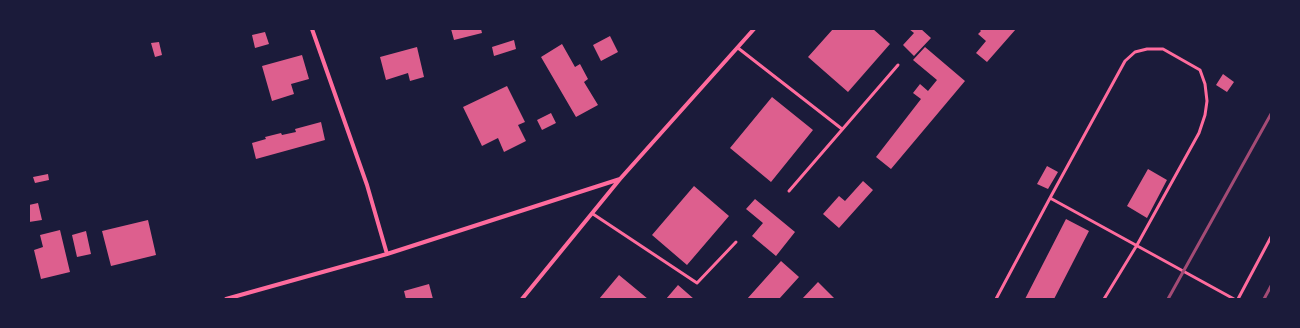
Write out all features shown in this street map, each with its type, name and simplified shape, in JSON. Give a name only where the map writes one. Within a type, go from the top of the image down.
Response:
[{"type":"street","points":[[312,29],[367,185],[387,254]]},
{"type":"street","points":[[522,299],[593,214],[620,178],[754,29]]},
{"type":"street","points":[[226,299],[387,254],[620,178]]},
{"type":"lane","points":[[738,48],[842,129]]},
{"type":"lane","points":[[996,299],[1125,61],[1135,52],[1147,49],[1163,49],[1200,70],[1205,84],[1207,101],[1205,115],[1199,133],[1138,245],[1104,299]]},
{"type":"lane","points":[[789,191],[898,65]]},
{"type":"lane","points":[[1050,198],[1234,299]]},
{"type":"lane","points":[[593,214],[697,283],[736,242]]},
{"type":"lane","points":[[1238,299],[1271,237]]},
{"type":"building","points":[[451,29],[481,29],[482,33],[454,40]]},
{"type":"building","points":[[833,29],[873,29],[890,44],[848,92],[808,57]]},
{"type":"building","points":[[909,29],[921,29],[931,38],[914,56],[903,45],[914,33]]},
{"type":"building","points":[[979,29],[1016,29],[987,62],[976,53],[986,41],[978,34],[981,31]]},
{"type":"building","points":[[265,32],[269,44],[255,48],[252,35]]},
{"type":"building","points":[[610,36],[618,52],[601,61],[593,45]]},
{"type":"building","points":[[514,40],[516,49],[494,56],[492,47]]},
{"type":"building","points":[[159,42],[162,55],[155,57],[151,43]]},
{"type":"building","points":[[562,44],[575,67],[580,64],[588,79],[584,82],[598,105],[576,117],[541,57]]},
{"type":"building","points":[[417,47],[424,77],[410,81],[408,73],[386,80],[380,57]]},
{"type":"building","points":[[925,47],[965,81],[891,169],[876,157],[921,99],[913,93],[920,84],[928,91],[937,80],[913,60]]},
{"type":"building","points":[[302,55],[309,79],[291,84],[294,94],[272,101],[262,66]]},
{"type":"building","points":[[1223,74],[1234,82],[1227,92],[1216,85]]},
{"type":"building","points":[[507,86],[525,122],[518,125],[526,141],[504,152],[498,138],[482,146],[463,107]]},
{"type":"building","points":[[772,97],[813,130],[771,182],[730,148]]},
{"type":"building","points":[[551,113],[556,123],[542,130],[537,120]]},
{"type":"building","points":[[321,122],[325,140],[256,159],[252,143],[266,139],[265,137],[281,133],[282,135],[296,132],[295,129]]},
{"type":"building","points":[[1047,166],[1058,172],[1048,189],[1037,184]]},
{"type":"building","points":[[1148,169],[1167,180],[1147,218],[1127,206]]},
{"type":"building","points":[[48,174],[49,180],[35,183],[33,177]]},
{"type":"building","points":[[863,181],[873,190],[839,228],[823,214],[839,196],[845,201]]},
{"type":"building","points":[[694,186],[729,216],[687,265],[652,235]]},
{"type":"building","points":[[755,199],[795,232],[776,256],[752,236],[763,223],[746,209]]},
{"type":"building","points":[[38,203],[42,220],[29,222],[29,205]]},
{"type":"building","points":[[1066,219],[1089,231],[1054,299],[1025,299]]},
{"type":"building","points":[[148,220],[156,255],[111,266],[102,231]]},
{"type":"building","points":[[60,230],[70,272],[41,279],[34,250],[43,247],[40,235]]},
{"type":"building","points":[[86,231],[91,254],[77,257],[72,235]]},
{"type":"building","points":[[781,261],[799,277],[779,299],[747,299]]},
{"type":"building","points":[[619,275],[648,299],[599,299]]},
{"type":"building","points":[[818,282],[835,299],[802,299]]},
{"type":"building","points":[[429,284],[433,299],[406,299],[404,291]]},
{"type":"building","points":[[678,285],[694,299],[666,299]]},
{"type":"railway","points":[[1168,299],[1271,114]]},
{"type":"railway","points":[[1264,299],[1271,286]]}]
